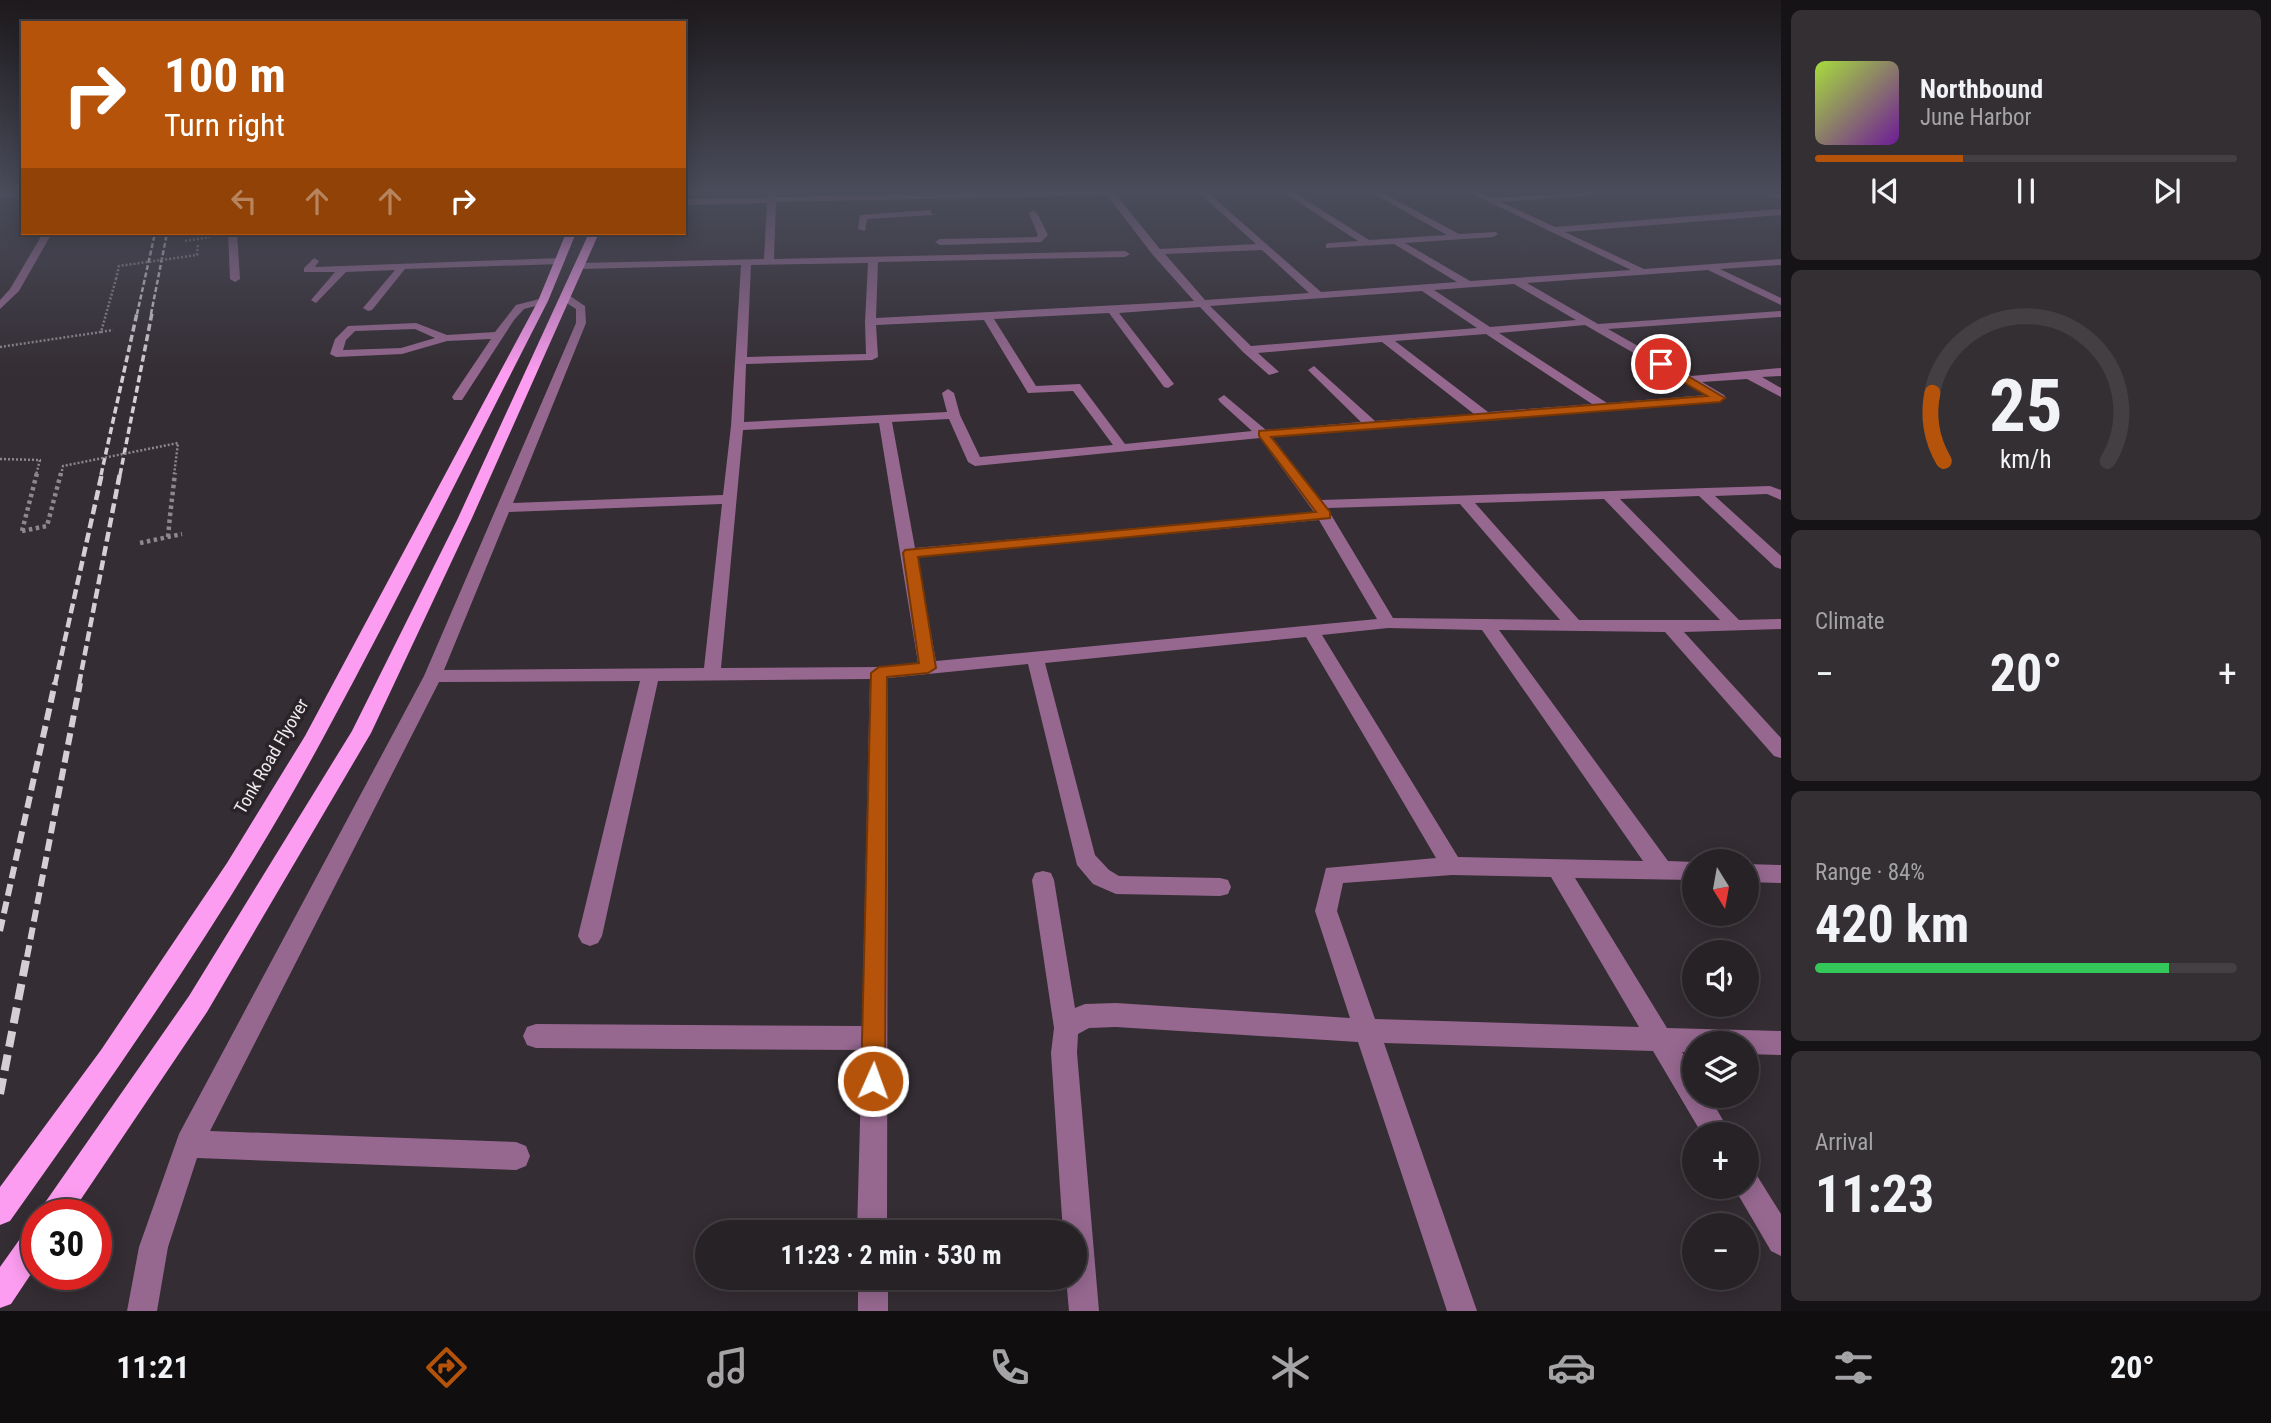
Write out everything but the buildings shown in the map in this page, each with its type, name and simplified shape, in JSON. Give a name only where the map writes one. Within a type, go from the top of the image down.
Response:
[{"type":"main road","points":[[64,1199],[198,1004],[361,733],[465,517],[550,307],[564,251]]},
{"type":"main road","points":[[550,307],[579,266],[586,251]]},
{"type":"main road","name":"Tonk Road Flyover","points":[[0,1212],[110,1059],[235,869],[313,739],[550,307]]},
{"type":"main road","points":[[0,1293],[21,1262]]},
{"type":"street","points":[[0,306],[14,291],[37,251]]},
{"type":"street","points":[[233,251],[235,279]]},
{"type":"street","points":[[769,263],[770,251]]},
{"type":"street","points":[[943,251],[945,258]]},
{"type":"street","points":[[1155,253],[1187,251]]},
{"type":"street","points":[[1267,251],[1318,295]]},
{"type":"street","points":[[1412,251],[1467,284]]},
{"type":"street","points":[[1599,251],[1645,273]]},
{"type":"street","points":[[1155,253],[1247,350],[1273,372]]},
{"type":"street","points":[[579,266],[1125,254]]},
{"type":"street","points":[[741,361],[872,357],[870,323],[873,260]]},
{"type":"street","points":[[314,261],[307,270],[560,261]]},
{"type":"street","points":[[870,323],[1205,304],[1781,262]]},
{"type":"street","points":[[712,674],[737,426],[746,263]]},
{"type":"street","points":[[368,308],[404,265]]},
{"type":"street","points":[[1709,267],[1781,302]]},
{"type":"street","points":[[316,300],[344,268]]},
{"type":"street","points":[[948,393],[954,415],[975,462],[1263,434],[1720,398],[1514,281]]},
{"type":"street","points":[[1423,287],[1604,407]]},
{"type":"street","points":[[0,293],[14,291]]},
{"type":"street","points":[[142,1311],[144,1291],[167,1203],[189,1144],[433,676],[581,323],[581,308],[520,307],[458,397]]},
{"type":"street","points":[[1112,310],[1168,384]]},
{"type":"street","points":[[1247,350],[1489,331],[1781,314]]},
{"type":"street","points":[[988,318],[1032,390],[1076,387],[1122,448]]},
{"type":"street","points":[[446,338],[416,326],[352,328],[341,339],[336,354],[402,351],[446,338],[499,335]]},
{"type":"street","points":[[1386,340],[1485,416]]},
{"type":"street","points":[[1314,370],[1371,425]]},
{"type":"street","points":[[1688,380],[1781,372]]},
{"type":"street","points":[[1749,375],[1781,393]]},
{"type":"street","points":[[1224,399],[1263,434],[1321,510],[1388,624]]},
{"type":"street","points":[[737,426],[954,415]]},
{"type":"street","points":[[885,419],[928,668]]},
{"type":"street","points":[[910,553],[1321,510],[1464,499],[1770,490],[1781,496]]},
{"type":"street","points":[[1702,492],[1781,564]]},
{"type":"street","points":[[1608,495],[1734,625]]},
{"type":"street","points":[[503,508],[729,499]]},
{"type":"street","points":[[1464,499],[1575,626]]},
{"type":"street","points":[[433,676],[879,673],[1388,624],[1670,627],[1781,624]]},
{"type":"street","points":[[1488,625],[1662,870]]},
{"type":"street","points":[[1670,627],[1781,751]]},
{"type":"street","points":[[1311,631],[1452,866]]},
{"type":"street","points":[[1035,657],[1085,859],[1101,877],[1116,884],[1220,887]]},
{"type":"street","points":[[590,936],[651,673]]},
{"type":"street","points":[[872,1220],[879,673]]},
{"type":"street","points":[[1462,1311],[1326,911],[1334,874],[1452,866],[1682,871]]},
{"type":"street","points":[[1557,868],[1710,1122]]},
{"type":"street","points":[[1759,873],[1781,874]]},
{"type":"street","points":[[1043,880],[1066,1028],[1064,1053],[1084,1311]]},
{"type":"street","points":[[1066,1028],[1085,1016],[1116,1015],[1367,1031],[1781,1043]]},
{"type":"street","points":[[536,1036],[874,1038]]},
{"type":"street","points":[[189,1144],[516,1156]]},
{"type":"street","points":[[1755,1199],[1781,1241]]},
{"type":"street","points":[[873,1290],[873,1311]]},
{"type":"path","points":[[101,332],[119,266],[197,255],[197,251]]},
{"type":"path","points":[[0,347],[113,330]]},
{"type":"path","points":[[0,459],[40,460],[22,531],[47,526],[63,466],[178,443],[168,537]]},
{"type":"path","points":[[141,543],[182,534]]},
{"type":"railway","points":[[137,314],[151,251]]},
{"type":"railway","points":[[151,314],[163,251]]},
{"type":"railway","points":[[101,475],[137,313]]},
{"type":"railway","points":[[120,475],[152,313]]},
{"type":"railway","points":[[55,684],[102,473]]},
{"type":"railway","points":[[79,684],[120,473]]},
{"type":"railway","points":[[0,931],[55,683]]},
{"type":"railway","points":[[27,957],[80,683]]},
{"type":"railway","points":[[0,1094],[27,955]]},
{"type":"route","points":[[873,1081],[879,673],[928,668],[910,553],[1325,515],[1263,434],[1720,398],[1661,364]]}]
